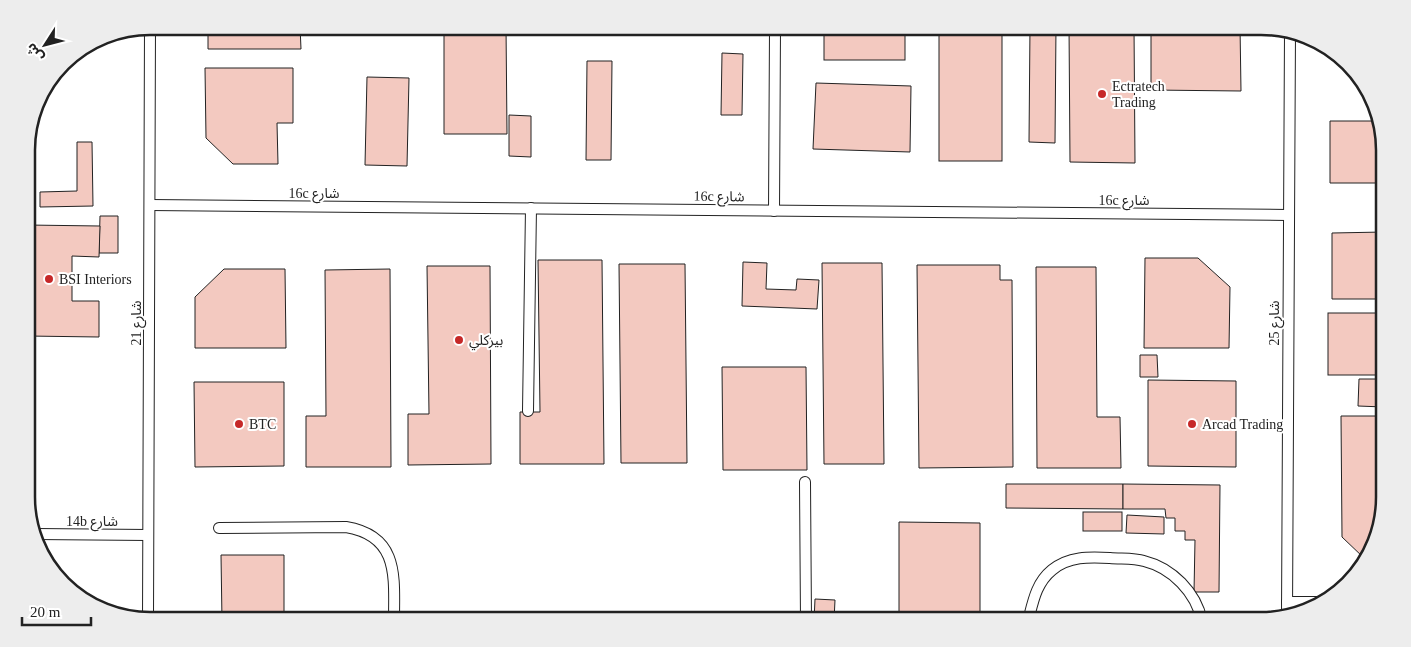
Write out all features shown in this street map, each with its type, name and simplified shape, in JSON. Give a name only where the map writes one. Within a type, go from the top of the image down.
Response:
[{"type":"lane","name":"شارع 21","points":[[148,612],[150,35]]},
{"type":"lane","points":[[774,210],[775,35]]},
{"type":"lane","name":"شارع 25","points":[[1287,609],[1290,39]]},
{"type":"lane","name":"16c شارع","points":[[150,205],[1288,215]]},
{"type":"lane","points":[[528,411],[531,208]]},
{"type":"lane","points":[[805,482],[806,612]]},
{"type":"lane","points":[[219,528],[346,527],[358,529],[369,534],[379,541],[392,561],[394,573],[394,612]]},
{"type":"lane","name":"14b شارع","points":[[42,534],[148,535]]},
{"type":"lane","points":[[1030,612],[1036,592],[1042,580],[1052,570],[1064,562],[1076,558],[1090,557],[1143,560],[1158,566],[1173,574],[1185,586],[1195,599],[1199,612]]},
{"type":"lane","points":[[1287,602],[1307,602]]},
{"type":"building","points":[[208,35],[300,35],[301,49],[208,49]]},
{"type":"building","points":[[444,35],[506,35],[507,134],[444,134]]},
{"type":"building","points":[[824,35],[905,35],[905,60],[824,60]]},
{"type":"building","points":[[939,35],[1002,35],[1002,161],[939,161]]},
{"type":"building","points":[[1030,35],[1056,35],[1055,143],[1029,142]]},
{"type":"building","name":"Ectratech Trading","points":[[1069,35],[1134,35],[1135,163],[1070,162]]},
{"type":"building","points":[[1151,35],[1240,35],[1241,91],[1151,90]]},
{"type":"building","points":[[722,53],[743,54],[742,115],[721,115]]},
{"type":"building","points":[[587,61],[612,61],[611,160],[586,160]]},
{"type":"building","points":[[205,68],[293,68],[293,123],[277,123],[278,164],[233,164],[206,138]]},
{"type":"building","points":[[367,77],[409,78],[407,166],[365,165]]},
{"type":"building","points":[[816,83],[911,86],[910,152],[813,149]]},
{"type":"building","points":[[509,115],[531,116],[531,157],[509,156]]},
{"type":"building","points":[[1330,121],[1372,121],[1376,150],[1376,183],[1330,183]]},
{"type":"building","points":[[77,142],[92,142],[93,206],[40,207],[40,192],[77,191]]},
{"type":"building","points":[[100,216],[118,216],[118,253],[99,253]]},
{"type":"building","name":"BSI Interiors","points":[[35,225],[100,226],[99,257],[72,256],[72,301],[99,301],[99,337],[35,336]]},
{"type":"building","points":[[1376,232],[1376,299],[1332,299],[1332,233]]},
{"type":"building","points":[[1145,258],[1198,258],[1230,287],[1229,348],[1144,348]]},
{"type":"building","points":[[538,260],[602,260],[604,464],[520,464],[520,412],[540,412]]},
{"type":"building","points":[[743,262],[767,263],[766,289],[796,290],[797,279],[819,280],[817,309],[742,306]]},
{"type":"building","points":[[822,263],[882,263],[884,464],[824,464]]},
{"type":"building","points":[[619,264],[685,264],[687,463],[621,463]]},
{"type":"building","points":[[917,265],[1000,265],[1000,280],[1012,280],[1013,467],[919,468]]},
{"type":"building","name":"بيركلي","points":[[427,266],[490,266],[491,464],[408,465],[408,414],[429,414]]},
{"type":"building","points":[[1036,267],[1096,267],[1097,417],[1120,417],[1121,468],[1037,468]]},
{"type":"building","points":[[224,269],[285,269],[286,348],[195,348],[195,297]]},
{"type":"building","points":[[390,269],[391,467],[306,467],[306,416],[326,416],[325,270]]},
{"type":"building","points":[[1328,313],[1376,313],[1376,375],[1328,375]]},
{"type":"building","points":[[1140,355],[1157,355],[1158,377],[1140,377]]},
{"type":"building","points":[[722,367],[806,367],[807,470],[723,470]]},
{"type":"building","points":[[1359,379],[1376,379],[1376,407],[1358,406]]},
{"type":"building","name":"Arcad Trading","points":[[1148,380],[1236,381],[1236,467],[1148,466]]},
{"type":"building","name":"BTC","points":[[194,382],[284,382],[284,466],[195,467]]},
{"type":"building","points":[[1341,416],[1376,416],[1376,497],[1374,519],[1360,555],[1342,537]]},
{"type":"building","points":[[1006,484],[1123,484],[1123,509],[1006,508]]},
{"type":"building","points":[[1123,484],[1220,485],[1219,592],[1194,592],[1195,540],[1185,540],[1185,531],[1175,531],[1175,518],[1166,518],[1165,509],[1123,509]]},
{"type":"building","points":[[1083,512],[1122,512],[1122,531],[1083,531]]},
{"type":"building","points":[[1127,515],[1164,517],[1164,534],[1126,533]]},
{"type":"building","points":[[899,522],[980,523],[980,612],[899,612]]},
{"type":"building","points":[[221,555],[284,555],[284,612],[222,612]]},
{"type":"building","points":[[815,599],[835,600],[834,612],[814,612]]},
{"type":"place","name":"Ectratech Trading","points":[[1102,94]]},
{"type":"place","name":"BSI Interiors","points":[[49,279]]},
{"type":"place","name":"بيركلي","points":[[459,340]]},
{"type":"place","name":"BTC","points":[[239,424]]},
{"type":"place","name":"Arcad Trading","points":[[1192,424]]}]
